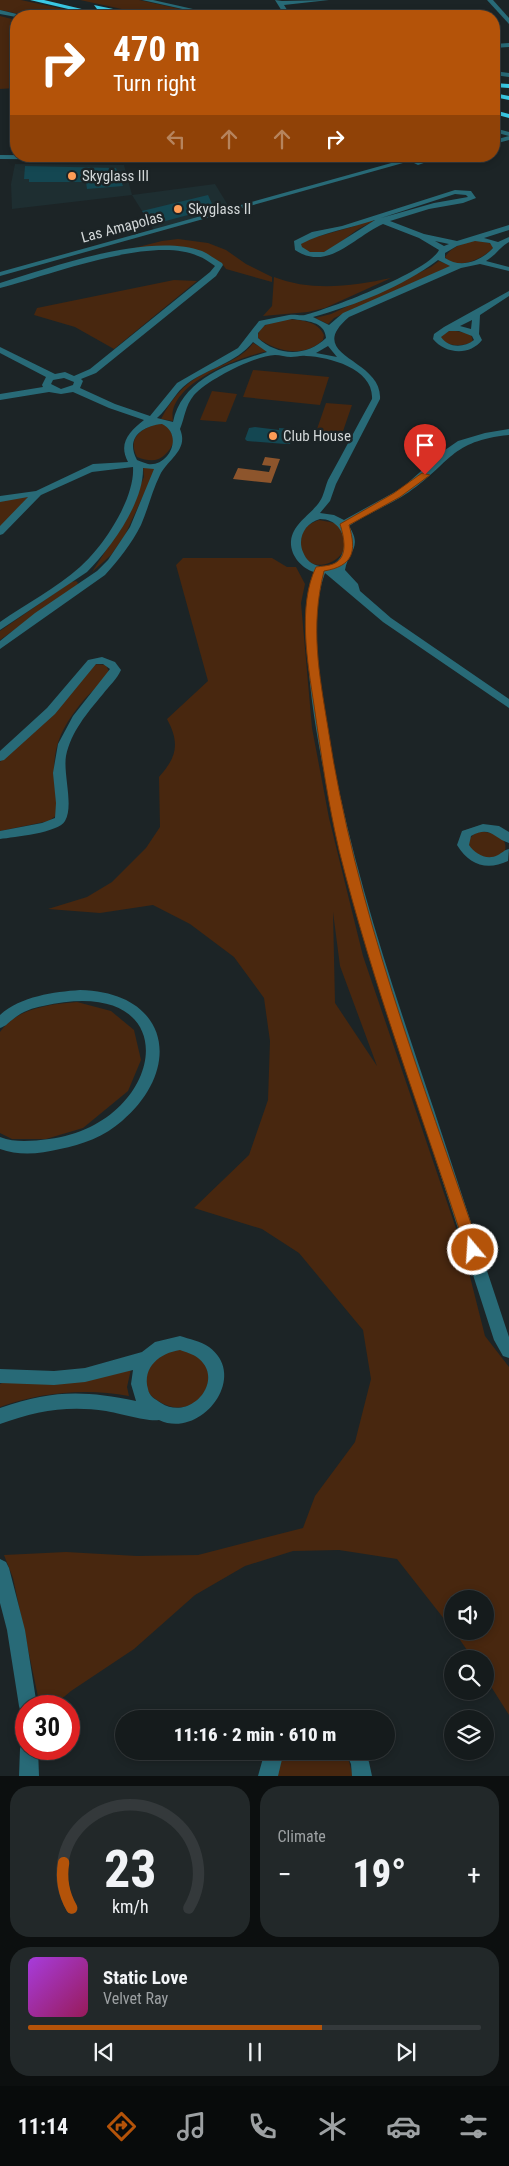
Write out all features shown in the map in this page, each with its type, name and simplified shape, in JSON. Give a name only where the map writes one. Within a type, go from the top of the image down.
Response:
[{"type":"highway","points":[[34,0],[80,10]]},
{"type":"highway","points":[[65,0],[110,10]]},
{"type":"street","points":[[145,0],[192,10]]},
{"type":"street","points":[[279,1],[326,0]]},
{"type":"street","points":[[490,0],[499,10]]},
{"type":"street","points":[[496,7],[509,6]]},
{"type":"street","points":[[318,162],[395,167]]},
{"type":"street","points":[[356,162],[408,163]]},
{"type":"street","name":"Las Amapolas","points":[[0,274],[251,206],[290,198],[413,162]]},
{"type":"street","points":[[455,192],[464,192],[472,196],[468,200],[432,205],[383,221],[356,233],[332,253],[312,255],[298,248],[297,244],[305,238],[344,228],[372,217],[455,192]]},
{"type":"street","points":[[372,217],[422,236],[457,244]]},
{"type":"street","points":[[0,627],[76,575],[92,562],[111,538],[137,483],[140,471],[138,464],[129,454],[130,440],[135,431],[152,421],[176,387],[194,375],[238,353],[246,347],[262,323],[270,320],[303,318],[340,306],[422,268],[457,244],[478,239],[509,227]]},
{"type":"street","points":[[422,236],[442,253],[443,261],[461,265]]},
{"type":"street","points":[[478,239],[492,241],[497,245]]},
{"type":"street","points":[[509,239],[497,245],[490,255],[461,265],[346,315],[333,326],[331,336],[333,349],[347,362],[370,378],[377,393],[375,402],[331,484],[325,501],[300,532],[297,548],[304,564],[323,569],[407,634],[509,704]]},
{"type":"street","points":[[0,286],[113,254],[144,248],[186,250],[204,255],[219,264],[213,274],[93,370],[76,378],[65,375],[53,377],[46,383],[49,389]]},
{"type":"street","points":[[490,255],[509,268]]},
{"type":"street","points":[[477,261],[509,268]]},
{"type":"street","points":[[476,314],[475,334],[478,340],[473,346],[455,348],[443,345],[437,339],[438,333],[476,314],[508,294]]},
{"type":"street","points":[[303,318],[322,324],[331,336]]},
{"type":"street","points":[[447,329],[460,328],[475,334]]},
{"type":"street","points":[[254,334],[259,344],[276,352],[322,356],[347,362]]},
{"type":"street","points":[[298,354],[319,349],[331,336]]},
{"type":"street","points":[[0,350],[53,377]]},
{"type":"street","points":[[0,646],[39,615],[90,581],[112,562],[127,542],[156,473],[172,456],[179,443],[176,428],[180,409],[197,388],[238,365],[276,352]]},
{"type":"street","points":[[0,397],[49,389],[63,392],[74,389],[79,384],[76,378]]},
{"type":"street","points":[[74,389],[112,406],[152,421],[171,424],[176,428]]},
{"type":"street","points":[[112,406],[132,421],[135,431]]},
{"type":"street","points":[[344,524],[408,488],[432,469],[447,452],[459,444],[481,436],[509,432]]},
{"type":"street","points":[[0,499],[38,493],[89,469],[129,454]]},
{"type":"street","points":[[89,469],[138,464],[148,466],[164,464]]},
{"type":"street","points":[[0,532],[38,493]]},
{"type":"street","points":[[325,501],[334,517],[344,524],[350,542],[340,570],[353,584],[355,592]]},
{"type":"street","points":[[309,520],[334,517],[373,507]]},
{"type":"street","points":[[323,569],[342,563]]},
{"type":"street","points":[[323,569],[314,594],[310,629],[312,659],[332,793],[345,851],[382,976],[502,1340],[509,1351]]},
{"type":"street","points":[[76,575],[90,581]]},
{"type":"street","points":[[0,757],[51,711],[92,662],[104,661],[114,666],[116,670],[114,674],[86,705],[68,732],[62,747],[58,772],[63,806],[60,820],[45,827],[0,835]]},
{"type":"street","points":[[507,835],[487,828],[472,830],[466,834],[463,845],[471,856],[486,862],[502,859],[509,853]]},
{"type":"street","points":[[0,1023],[17,1010],[35,1003],[58,998],[99,996],[124,1005],[134,1012],[149,1027],[155,1046],[146,1080],[137,1097],[120,1116],[102,1128],[84,1137],[34,1147],[15,1147],[0,1142]]},
{"type":"street","points":[[0,1416],[46,1402],[75,1400],[112,1403],[165,1415],[185,1415],[204,1407],[212,1397],[217,1385],[217,1373],[213,1361],[204,1352],[187,1344],[167,1345],[155,1350],[146,1359],[139,1375],[140,1392],[154,1410],[165,1415]]},
{"type":"street","points":[[0,1376],[54,1378],[77,1376],[146,1359]]},
{"type":"street","points":[[0,1568],[16,1630],[26,1695]]},
{"type":"street","points":[[29,1760],[29,1776]]},
{"type":"street","points":[[268,1775],[272,1760]]},
{"type":"street","points":[[359,1760],[362,1776]]},
{"type":"shaded area","points":[[0,0],[21,0],[68,10],[10,10],[10,12],[0,10]]},
{"type":"shaded area","points":[[80,0],[139,0],[185,10],[126,10]]},
{"type":"shaded area","points":[[0,16],[10,18],[10,88],[0,89]]},
{"type":"shaded area","points":[[15,164],[124,165],[132,195],[12,209],[11,184]]},
{"type":"shaded area","points":[[215,184],[229,207],[216,210],[219,213],[154,230],[132,195]]},
{"type":"shaded area","points":[[369,219],[374,221],[328,251],[322,253],[309,252],[301,249],[299,244],[302,241],[355,226]]},
{"type":"shaded area","points":[[178,239],[208,243],[226,250],[246,264],[272,277],[272,282],[226,269],[223,265],[187,249],[134,248]]},
{"type":"shaded area","points":[[476,240],[493,244],[494,247],[470,262],[456,263],[445,257],[455,248]]},
{"type":"shaded area","points":[[439,261],[451,266],[334,318],[328,324],[315,318],[331,314],[431,267]]},
{"type":"shaded area","points":[[274,277],[288,282],[318,286],[347,285],[391,278],[325,308],[308,312],[263,316],[272,306]]},
{"type":"shaded area","points":[[174,280],[197,281],[114,349],[75,327],[34,315],[37,308]]},
{"type":"shaded area","points":[[287,319],[313,324],[321,330],[324,335],[323,340],[316,346],[308,349],[291,351],[273,347],[258,338],[264,326]]},
{"type":"shaded area","points":[[451,330],[471,334],[473,342],[458,345],[442,341],[440,336]]},
{"type":"shaded area","points":[[253,343],[268,351],[240,359],[207,374],[181,395],[174,408],[173,421],[161,419],[173,399],[189,383],[237,357]]},
{"type":"shaded area","points":[[253,370],[329,377],[320,405],[243,397]]},
{"type":"shaded area","points":[[212,391],[237,394],[226,422],[200,420]]},
{"type":"shaded area","points":[[326,403],[352,405],[342,434],[316,432]]},
{"type":"shaded area","points":[[161,423],[168,426],[175,440],[168,451],[155,460],[137,457],[134,450],[135,438],[143,430]]},
{"type":"shaded area","points":[[265,457],[280,459],[271,483],[233,479],[238,468],[269,472],[271,466],[262,465]]},
{"type":"shaded area","points":[[143,467],[156,468],[125,535],[111,555],[92,572],[121,527],[144,477]]},
{"type":"shaded area","points":[[38,493],[0,533],[0,499]]},
{"type":"shaded area","points":[[319,520],[335,523],[343,533],[345,545],[342,554],[334,561],[325,564],[315,564],[307,561],[302,552],[301,538],[303,531],[307,526]]},
{"type":"shaded area","points":[[183,558],[272,558],[287,567],[296,567],[305,584],[301,603],[312,728],[329,818],[363,956],[463,1249],[485,1336],[509,1367],[509,1715],[494,1691],[494,1650],[467,1650],[460,1640],[494,1640],[494,1590],[444,1590],[444,1619],[397,1559],[339,1550],[293,1551],[245,1566],[195,1595],[134,1649],[66,1695],[38,1695],[13,1578],[4,1555],[66,1552],[137,1556],[198,1555],[303,1528],[315,1496],[355,1442],[371,1379],[363,1330],[299,1253],[262,1229],[194,1208],[249,1155],[268,1100],[270,1041],[264,998],[234,957],[190,924],[153,905],[100,913],[48,909],[87,897],[112,882],[146,848],[160,827],[159,777],[170,763],[175,750],[174,735],[167,719],[208,681],[176,565]],"holes":[[[333,912],[340,966],[377,1066],[335,1003]]]},
{"type":"shaded area","points":[[76,581],[77,585],[0,640],[0,631],[71,582]]},
{"type":"shaded area","points":[[93,664],[106,665],[109,672],[72,716],[59,741],[54,767],[58,814],[49,821],[0,831],[0,762]]},
{"type":"shaded area","points":[[479,832],[489,832],[502,838],[506,846],[505,851],[494,858],[473,854],[467,841]]},
{"type":"shaded area","points":[[77,1002],[111,1011],[134,1030],[141,1060],[128,1091],[83,1128],[46,1139],[12,1139],[0,1133],[0,1032],[15,1017],[25,1012],[45,1006]]},
{"type":"shaded area","points":[[181,1349],[197,1356],[206,1367],[208,1379],[205,1391],[197,1401],[185,1407],[170,1406],[154,1398],[149,1393],[146,1381],[148,1368],[156,1357],[166,1351]]},
{"type":"shaded area","points":[[131,1369],[127,1387],[129,1396],[96,1392],[64,1393],[31,1398],[0,1407],[0,1384],[2,1383],[84,1380]]},
{"type":"shaded area","points":[[280,1760],[349,1760],[353,1776],[276,1776]]},
{"type":"building","name":"Skyglass III","points":[[25,166],[116,168],[123,186],[87,189],[86,182],[29,182],[29,179],[24,179]]},
{"type":"building","name":"Skyglass II","points":[[208,195],[214,208],[151,225],[142,211]]},
{"type":"building","name":"Club House","points":[[249,428],[279,430],[279,428],[295,429],[290,444],[247,441],[245,439]]},
{"type":"place","name":"Skyglass III","points":[[72,176]]},
{"type":"place","name":"Skyglass II","points":[[178,209]]},
{"type":"place","name":"Club House","points":[[273,436]]},
{"type":"route","points":[[425,475],[397,495],[344,524],[350,535],[348,550],[342,563],[327,569],[320,569],[314,594],[310,629],[316,692],[332,793],[345,851],[382,976],[473,1250]]}]
